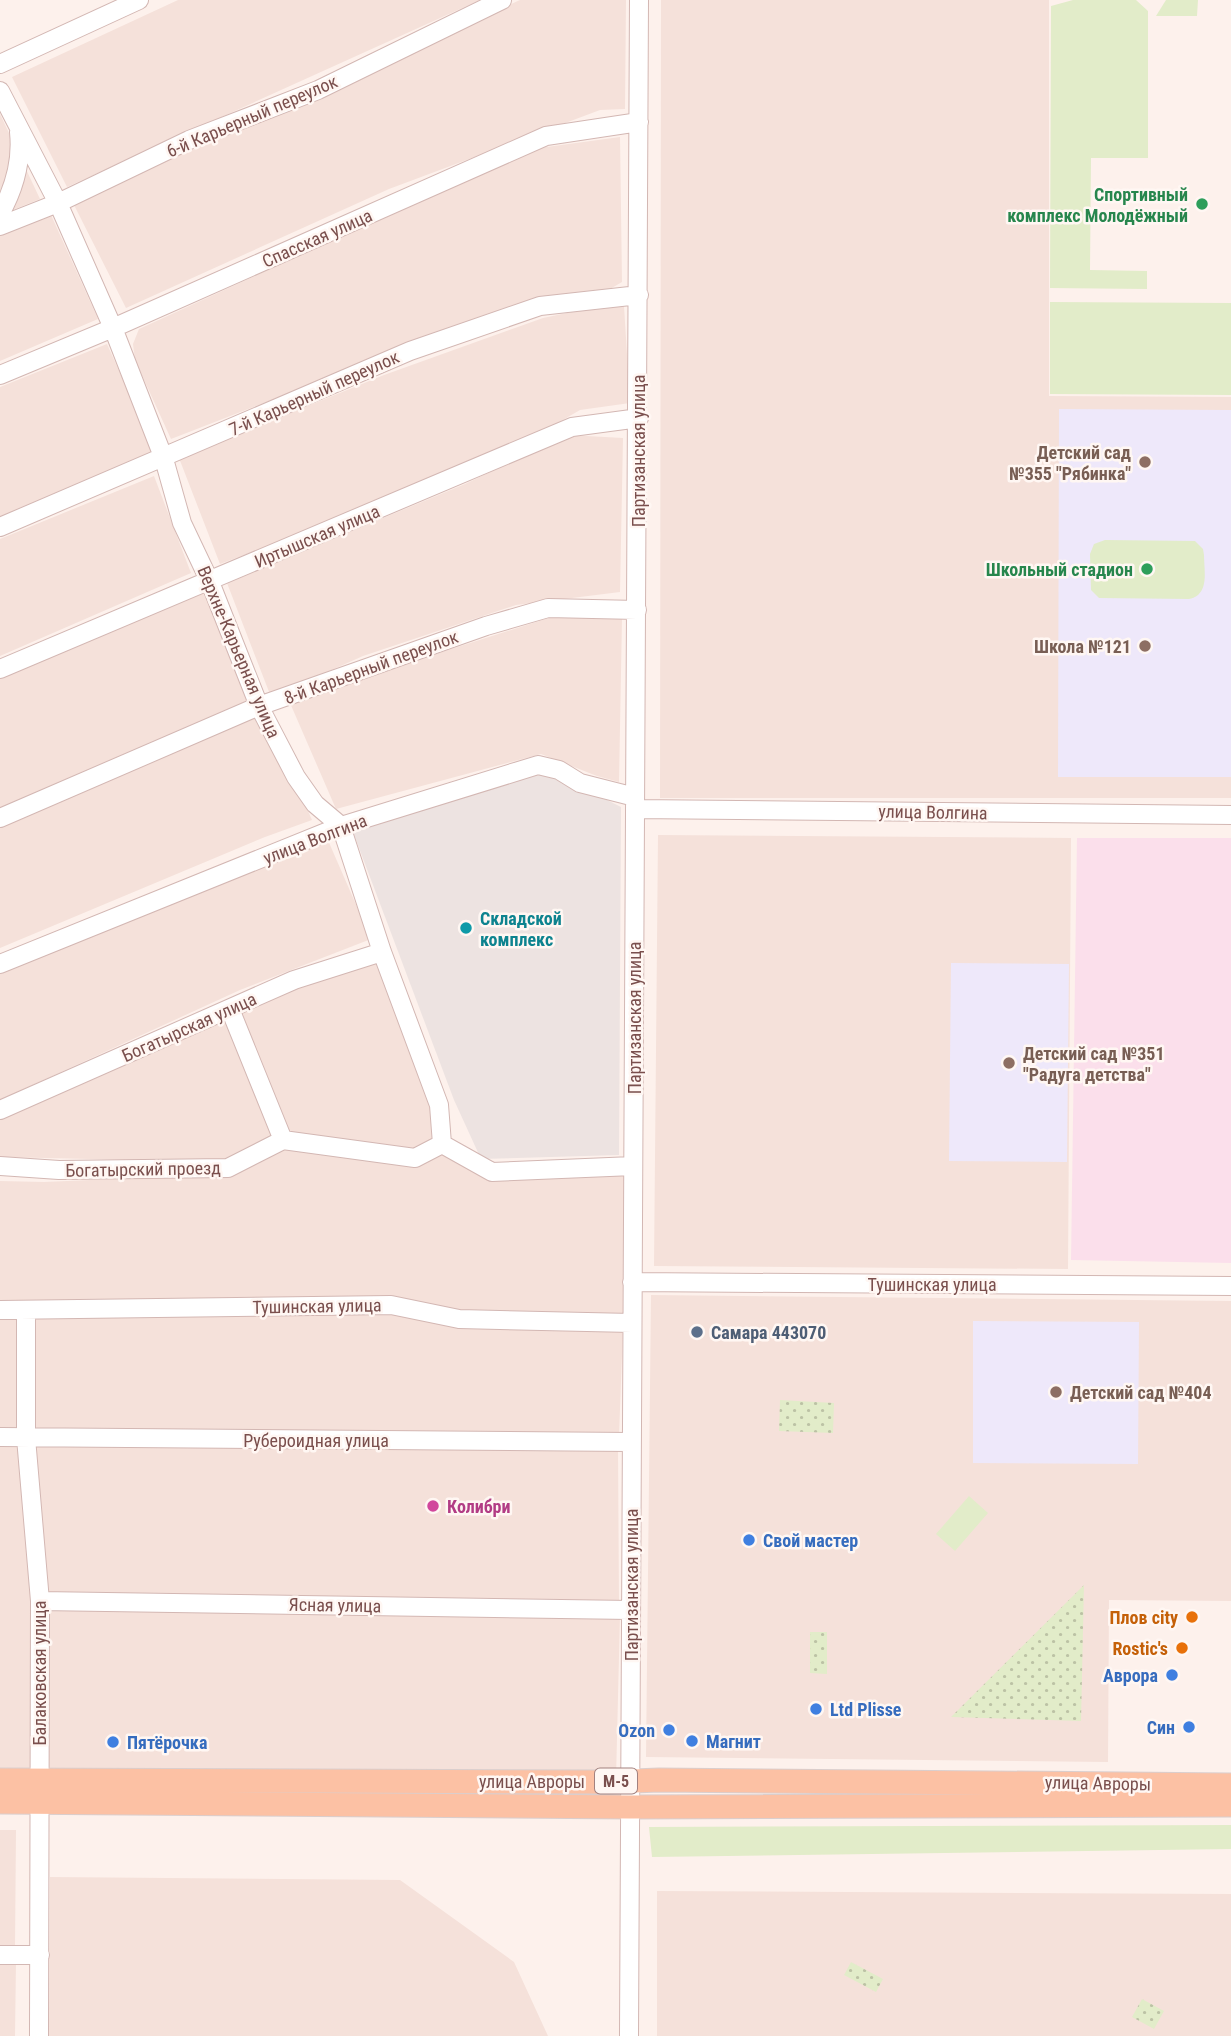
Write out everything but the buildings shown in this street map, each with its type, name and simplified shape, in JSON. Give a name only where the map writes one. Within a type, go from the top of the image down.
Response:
[{"type":"main road","name":"улица Авроры","points":[[0,1780],[40,1791],[630,1807],[1231,1805]]},
{"type":"main road","name":"улица Авроры","points":[[0,1802],[40,1791],[630,1780],[1231,1785]]},
{"type":"street","points":[[0,64],[139,0]]},
{"type":"street","name":"6-й Карьерный переулок","points":[[0,226],[58,203],[189,140],[318,90],[502,0]]},
{"type":"street","name":"Партизанская улица","points":[[629,2036],[639,0]]},
{"type":"street","name":"Верхне-Карьерная улица","points":[[0,91],[58,203],[113,328],[164,459],[182,523],[210,582],[260,706],[296,777],[315,804],[341,827]]},
{"type":"street","name":"Спасская улица","points":[[0,375],[113,328],[546,136],[639,122]]},
{"type":"street","points":[[0,214],[14,184],[21,149],[19,128]]},
{"type":"street","name":"7-й Карьерный переулок","points":[[0,527],[164,459],[410,351],[540,306],[639,295]]},
{"type":"street","name":"Иртышская улица","points":[[0,669],[572,427],[639,418]]},
{"type":"street","name":"8-й Карьерный переулок","points":[[0,818],[260,706],[486,626],[548,608],[637,610]]},
{"type":"street","name":"улица Волгина","points":[[0,964],[341,827],[538,765],[559,770],[580,783],[635,803],[1231,815]]},
{"type":"street","points":[[341,827],[382,952],[439,1105],[442,1144]]},
{"type":"street","name":"Богатырская улица","points":[[0,1110],[294,980],[382,952]]},
{"type":"street","points":[[230,1009],[283,1140],[415,1158],[442,1144]]},
{"type":"street","name":"Богатырский проезд","points":[[0,1166],[59,1170],[229,1168],[283,1140]]},
{"type":"street","points":[[442,1144],[492,1172],[633,1166]]},
{"type":"street","name":"Тушинская улица","points":[[632,1282],[1231,1286]]},
{"type":"street","name":"Тушинская улица","points":[[0,1310],[391,1305],[459,1319],[632,1322]]},
{"type":"street","name":"Балаковская улица","points":[[26,1310],[26,1438],[40,1601],[39,2036]]},
{"type":"street","name":"Рубероидная улица","points":[[0,1437],[631,1442]]},
{"type":"street","name":"Ясная улица","points":[[40,1601],[631,1610]]},
{"type":"street","points":[[0,1955],[40,1955]]},
{"type":"shaded area","points":[[178,0],[480,0],[67,187],[12,77]]},
{"type":"shaded area","points":[[520,0],[626,0],[625,109],[600,110],[389,189],[126,308],[73,203]]},
{"type":"shaded area","points":[[661,0],[1049,0],[1049,396],[1231,397],[1231,798],[660,798]]},
{"type":"shaded area","points":[[0,114],[40,199],[0,215]]},
{"type":"shaded area","points":[[620,137],[622,282],[610,289],[410,346],[171,439],[135,360],[133,344],[139,329],[532,149]]},
{"type":"shaded area","points":[[51,215],[98,319],[0,361],[0,235]]},
{"type":"shaded area","points":[[624,306],[630,403],[580,410],[549,428],[368,509],[220,564],[179,458],[384,375],[543,318],[586,309]]},
{"type":"shaded area","points":[[107,344],[156,453],[0,518],[0,387]]},
{"type":"shaded area","name":"Школа №121","points":[[1059,409],[1231,410],[1231,777],[1058,777]]},
{"type":"shaded area","points":[[569,435],[623,438],[620,592],[516,605],[363,656],[271,697],[227,583],[465,484]]},
{"type":"shaded area","points":[[154,476],[191,573],[0,656],[0,539]]},
{"type":"shaded area","points":[[205,592],[248,702],[0,810],[0,675]]},
{"type":"shaded area","points":[[555,616],[622,618],[619,782],[541,754],[336,809],[290,703]]},
{"type":"shaded area","points":[[262,714],[312,820],[265,837],[0,948],[0,822]]},
{"type":"shaded area","points":[[538,774],[559,776],[621,807],[619,1155],[481,1159],[454,1100],[353,832]]},
{"type":"shaded area","points":[[658,835],[1071,838],[1068,1269],[654,1266]]},
{"type":"shaded area","points":[[327,838],[371,939],[240,990],[0,1100],[0,969]]},
{"type":"shaded area","points":[[1077,838],[1231,838],[1231,1263],[1071,1260]]},
{"type":"shaded area","points":[[378,959],[433,1109],[435,1142],[413,1152],[284,1137],[233,1013],[297,986]]},
{"type":"shaded area","name":"Детский сад №351 \"Радуга детства\"","points":[[951,963],[1069,964],[1067,1162],[949,1161]]},
{"type":"shaded area","points":[[230,1014],[280,1138],[228,1162],[0,1157],[0,1115]]},
{"type":"shaded area","points":[[275,1145],[441,1153],[488,1179],[625,1174],[623,1318],[0,1304],[0,1181],[44,1182],[229,1174]]},
{"type":"shaded area","points":[[651,1295],[1231,1301],[1231,1601],[1109,1600],[1108,1762],[646,1757]]},
{"type":"shaded area","points":[[390,1312],[623,1327],[619,1436],[31,1432],[33,1315]]},
{"type":"shaded area","points":[[0,1315],[21,1315],[19,1433],[0,1433]]},
{"type":"shaded area","name":"Детский сад №404","points":[[973,1321],[1139,1322],[1138,1464],[973,1463]]},
{"type":"shaded area","points":[[33,1445],[618,1448],[619,1603],[46,1596]]},
{"type":"shaded area","points":[[0,1446],[19,1447],[32,1602],[32,1777],[0,1777]]},
{"type":"shaded area","points":[[48,1608],[620,1615],[616,1779],[48,1775]]},
{"type":"shaded area","points":[[0,1830],[16,1830],[15,1947],[0,1947]]},
{"type":"shaded area","points":[[50,1877],[400,1880],[514,1962],[548,2036],[49,2036]]},
{"type":"shaded area","points":[[657,1891],[1231,1894],[1231,2036],[657,2036]]},
{"type":"shaded area","points":[[0,1962],[16,1962],[15,2036],[0,2036]]},
{"type":"green space","points":[[1073,0],[1136,0],[1148,11],[1148,158],[1091,158],[1090,270],[1147,271],[1147,289],[1050,288],[1051,6]]},
{"type":"green space","points":[[1166,0],[1198,0],[1197,16],[1156,16]]},
{"type":"green space","points":[[1050,302],[1231,303],[1231,395],[1050,394]]},
{"type":"green space","name":"Школьный стадион","points":[[1105,540],[1195,541],[1203,549],[1203,588],[1196,597],[1189,599],[1099,598],[1091,590],[1090,554],[1094,544]]},
{"type":"green space","points":[[780,1400],[834,1403],[833,1433],[779,1431]]},
{"type":"green space","points":[[969,1496],[988,1513],[955,1551],[936,1534]]},
{"type":"green space","points":[[1084,1585],[1081,1721],[951,1717]]},
{"type":"green space","points":[[810,1632],[827,1632],[827,1674],[810,1673]]},
{"type":"green space","points":[[1231,1825],[1231,1849],[652,1857],[649,1827]]},
{"type":"green space","points":[[851,1962],[883,1979],[876,1992],[844,1975]]},
{"type":"green space","points":[[1142,1999],[1164,2011],[1154,2029],[1132,2017]]},
{"type":"place","name":"Спортивный комплекс Молодёжный","points":[[1202,204]]},
{"type":"place","name":"Детский сад №355 \"Рябинка\"","points":[[1145,462]]},
{"type":"place","name":"Школьный стадион","points":[[1147,569]]},
{"type":"place","name":"Школа №121","points":[[1145,646]]},
{"type":"place","name":"Складской комплекс","points":[[466,928]]},
{"type":"place","name":"Детский сад №351 \"Радуга детства\"","points":[[1009,1063]]},
{"type":"place","name":"Самара 443070","points":[[697,1332]]},
{"type":"place","name":"Детский сад №404","points":[[1056,1392]]},
{"type":"place","name":"Колибри","points":[[433,1506]]},
{"type":"place","name":"Свой мастер","points":[[749,1540]]},
{"type":"place","name":"Плов city","points":[[1192,1617]]},
{"type":"place","name":"Rostic's","points":[[1182,1648]]},
{"type":"place","name":"Аврора","points":[[1172,1675]]},
{"type":"place","name":"Ltd Plisse","points":[[816,1709]]},
{"type":"place","name":"Син","points":[[1189,1727]]},
{"type":"place","name":"Ozon","points":[[669,1730]]},
{"type":"place","name":"Магнит","points":[[692,1741]]},
{"type":"place","name":"Пятёрочка","points":[[113,1742]]}]
